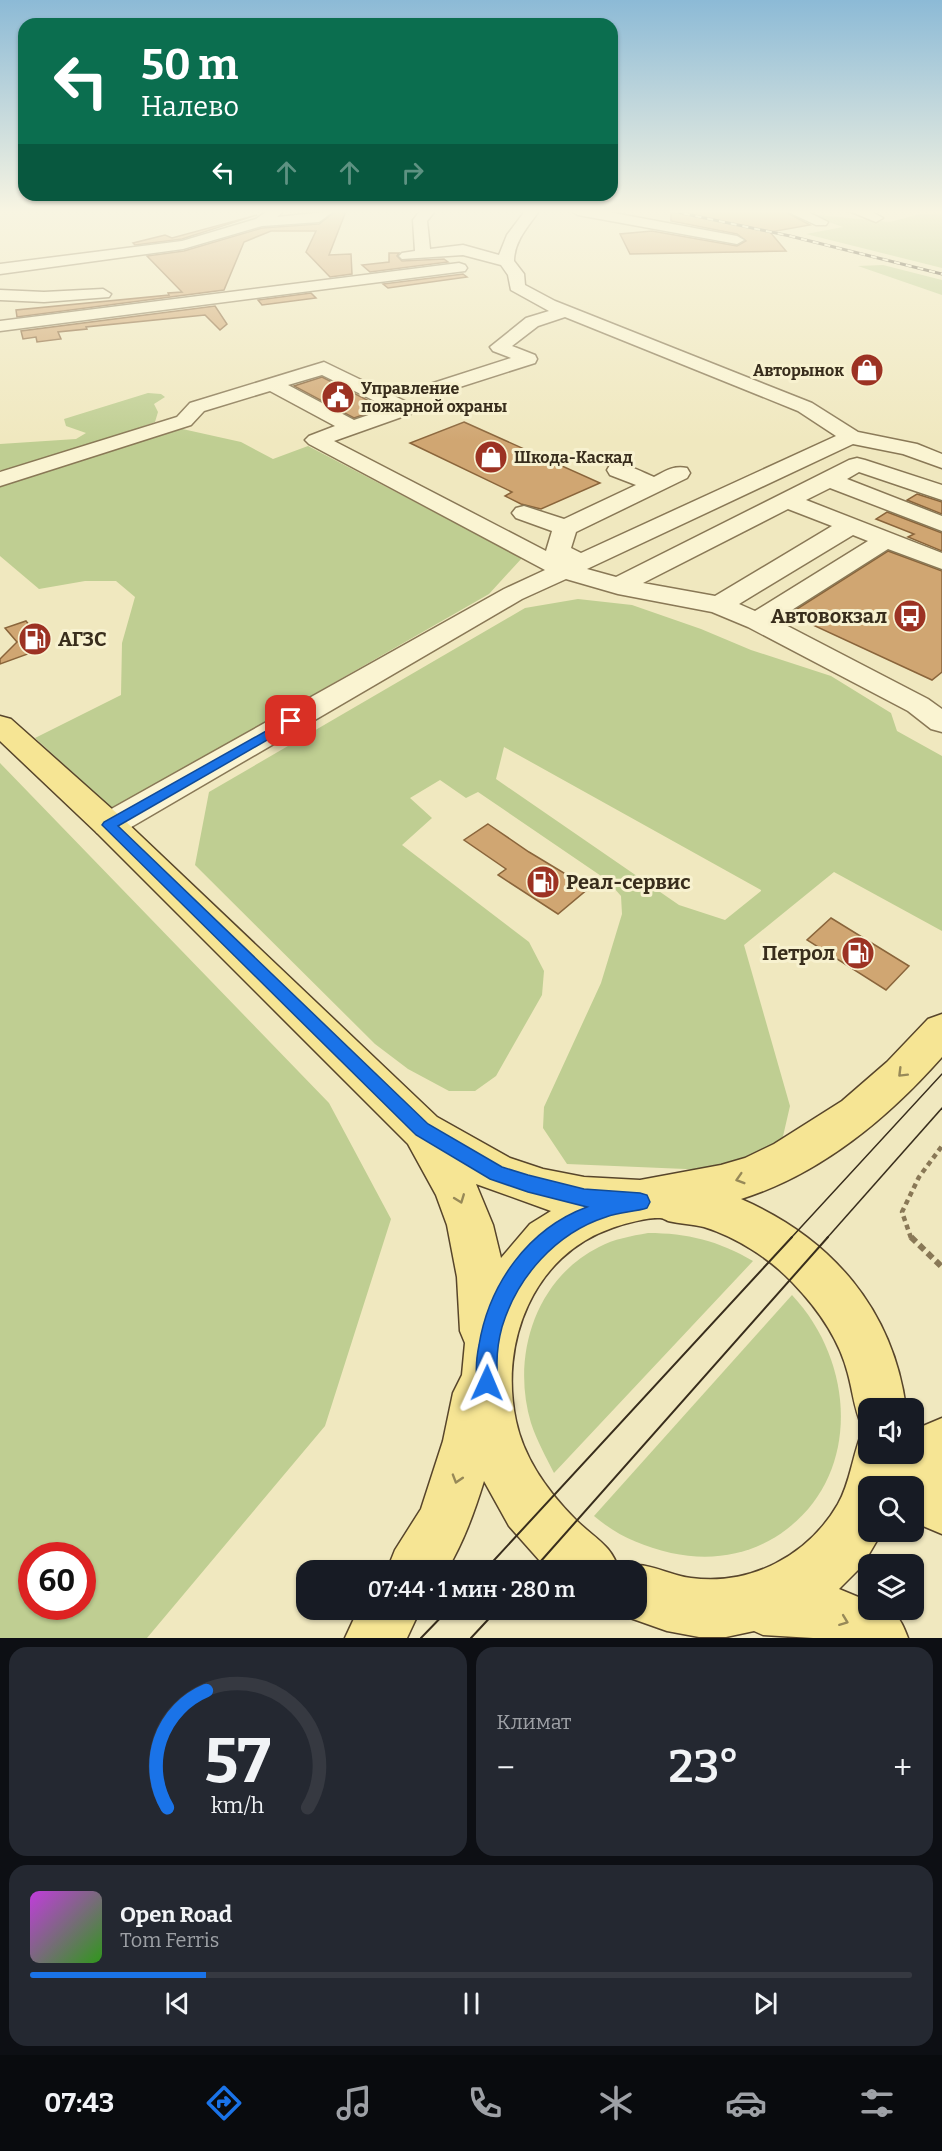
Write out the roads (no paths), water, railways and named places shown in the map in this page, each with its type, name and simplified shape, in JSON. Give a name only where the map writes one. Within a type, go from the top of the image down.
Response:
[{"type":"main road","points":[[0,725],[108,825],[422,1130],[497,1173],[515,1179],[584,1198],[674,1202],[707,1207],[744,1221],[777,1239],[828,1286],[844,1308],[865,1348],[882,1398]]},
{"type":"main road","points":[[421,1560],[444,1523],[469,1441],[492,1329],[502,1299],[520,1269],[540,1246],[563,1228],[608,1207],[722,1185],[754,1175],[789,1158],[857,1114],[902,1074],[942,1030]]},
{"type":"main road","points":[[422,1130],[458,1191],[475,1240],[484,1296],[488,1405],[493,1433],[501,1458],[521,1497],[540,1524],[564,1550],[578,1560]]},
{"type":"main road","points":[[896,1476],[917,1467]]},
{"type":"main road","points":[[746,1605],[796,1587],[854,1536]]},
{"type":"main road","points":[[647,1596],[698,1608],[746,1605],[807,1607],[849,1622],[879,1638]]},
{"type":"main road","points":[[374,1638],[385,1620]]},
{"type":"street","points":[[0,326],[305,287]]},
{"type":"street","points":[[519,287],[549,306],[567,311],[805,407],[851,437],[909,448],[942,461]]},
{"type":"street","points":[[0,295],[44,297],[117,292]]},
{"type":"street","points":[[434,388],[528,359],[499,347],[532,322],[567,311]]},
{"type":"street","points":[[0,479],[184,421],[197,407],[324,368],[406,409],[316,440],[572,566],[618,586],[719,605],[757,621],[918,705],[942,723]]},
{"type":"street","points":[[271,384],[352,427]]},
{"type":"street","points":[[108,825],[513,594],[851,437]]},
{"type":"street","points":[[618,586],[857,465],[942,493]]},
{"type":"street","points":[[618,470],[655,484]]},
{"type":"street","points":[[524,513],[565,528],[679,473]]},
{"type":"street","points":[[828,480],[942,524]]},
{"type":"street","points":[[787,500],[942,562]]},
{"type":"street","points":[[719,605],[850,526]]},
{"type":"street","points":[[565,528],[558,551],[572,566]]},
{"type":"street","points":[[757,621],[886,540]]},
{"type":"street","points":[[918,705],[942,688]]},
{"type":"tram line","points":[[791,1238],[942,1074]]},
{"type":"tram line","points":[[827,1238],[942,1108]]},
{"type":"tram line","points":[[494,1560],[792,1237]]},
{"type":"tram line","points":[[542,1560],[828,1237]]},
{"type":"tram line","points":[[421,1638],[438,1620]]},
{"type":"tram line","points":[[471,1638],[488,1620]]},
{"type":"place","name":"Авторынок","points":[[867,370]]},
{"type":"place","name":"Управление пожарной охраны","points":[[338,397]]},
{"type":"place","name":"Шкода-Каскад","points":[[491,457]]},
{"type":"place","name":"Автовокзал","points":[[910,616]]},
{"type":"place","name":"АГЗС","points":[[35,639]]},
{"type":"place","name":"Реал-сервис","points":[[543,882]]},
{"type":"place","name":"Петрол","points":[[858,953]]}]
